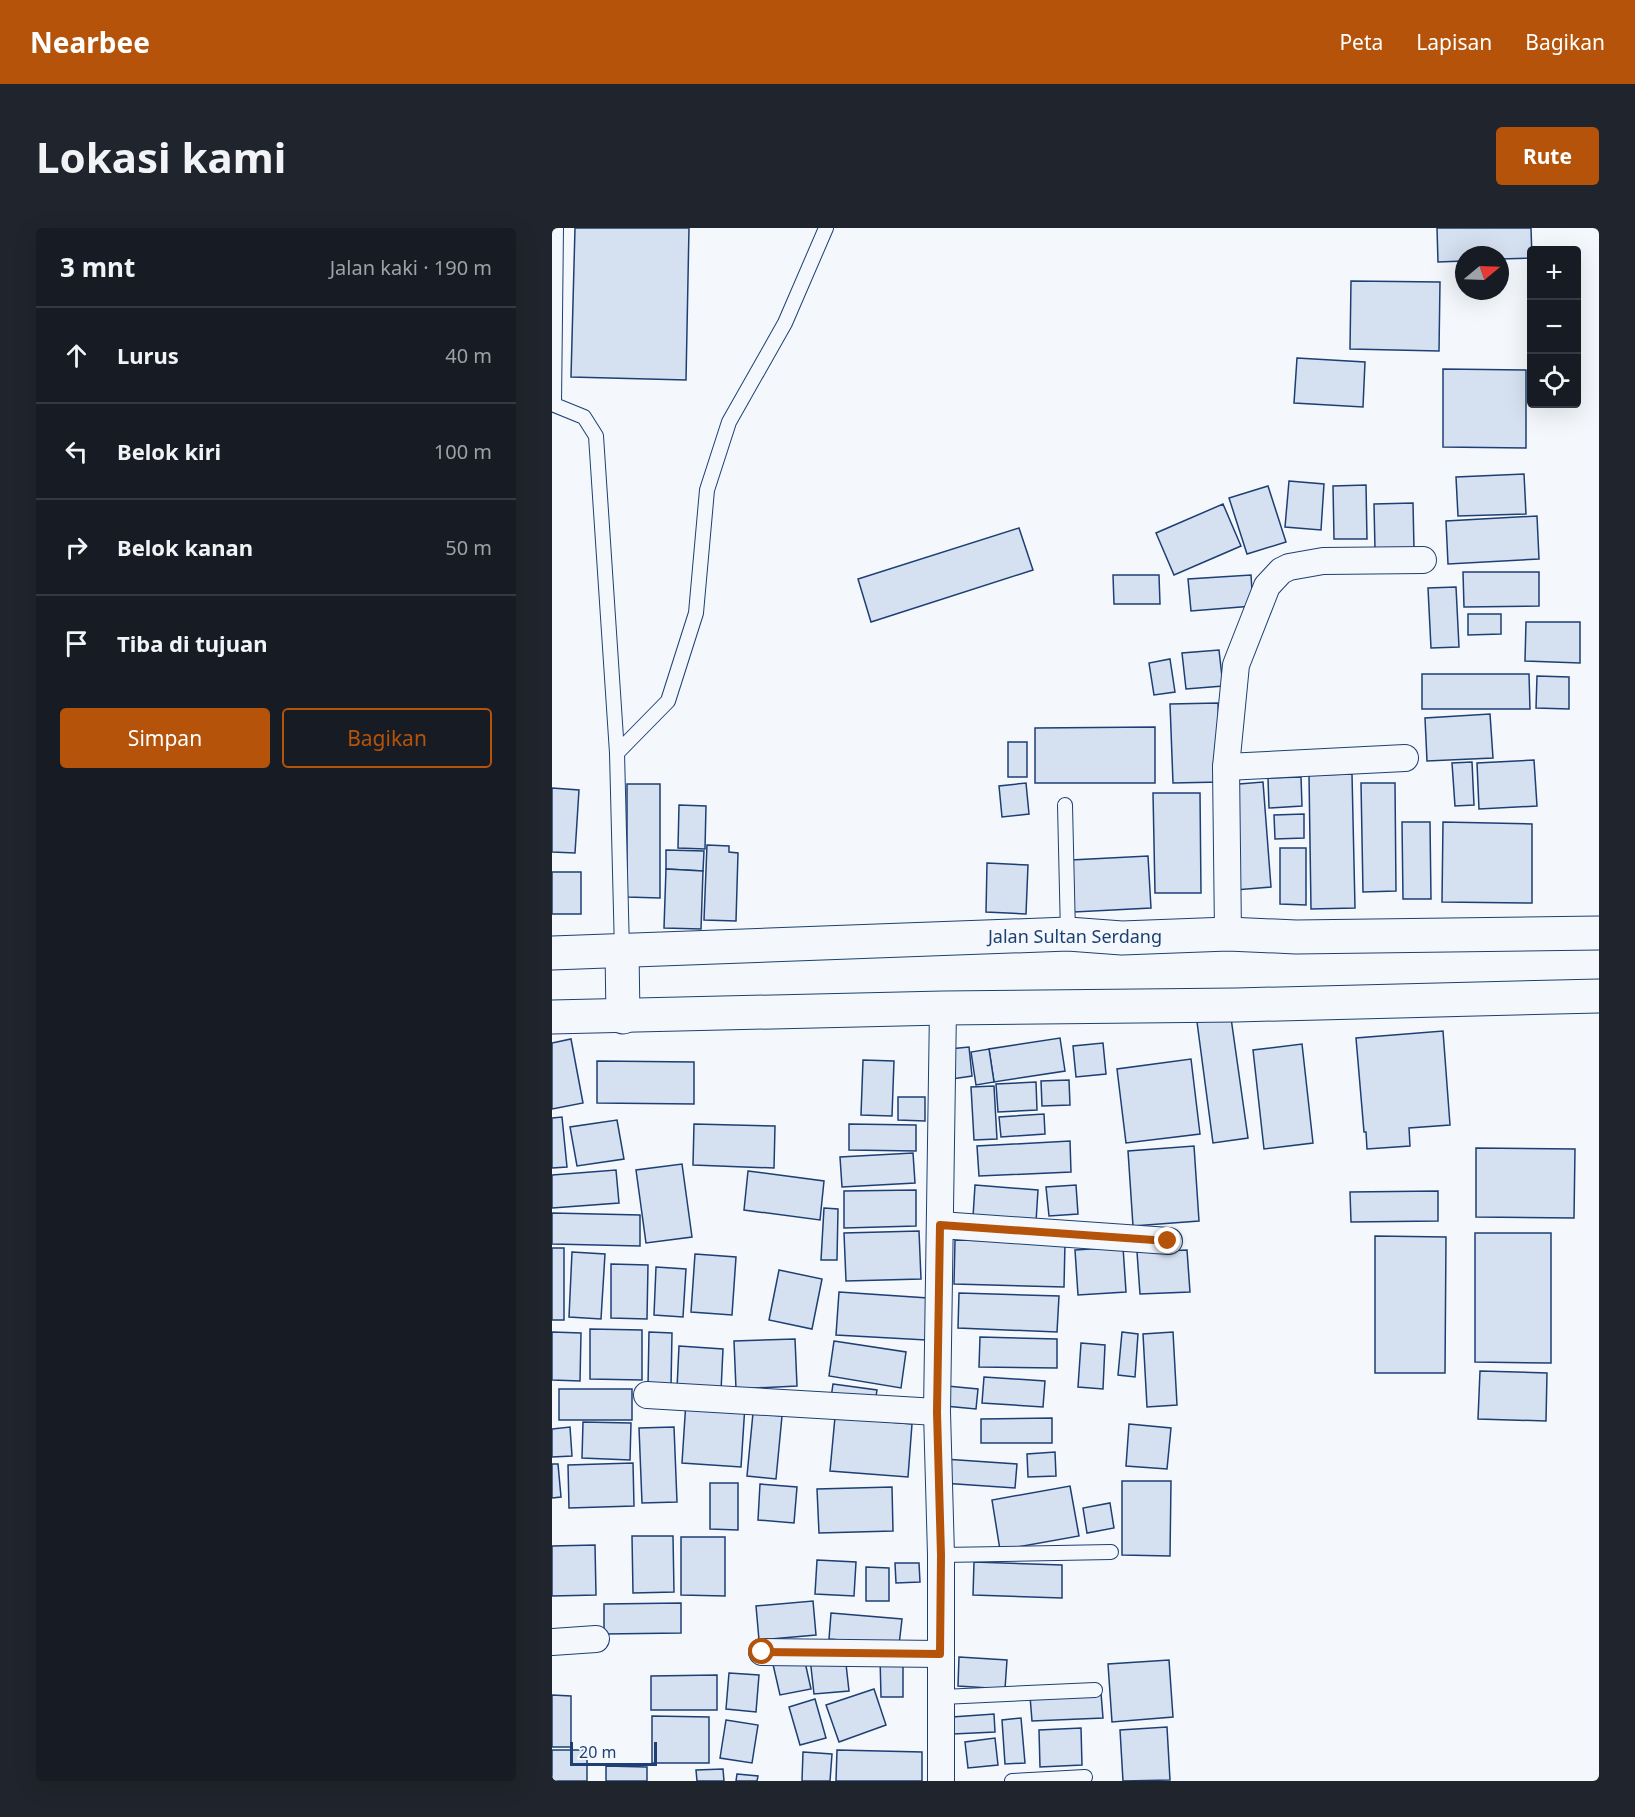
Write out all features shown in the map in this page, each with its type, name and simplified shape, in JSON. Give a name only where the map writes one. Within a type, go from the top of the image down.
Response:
[{"type":"highway","name":"Jalan Sultan Serdang","points":[[552,953],[1068,934],[1122,938],[1228,934],[1296,937],[1599,933]]},
{"type":"highway","points":[[622,951],[623,1017]]},
{"type":"highway","points":[[552,1017],[1599,996]]},
{"type":"street","points":[[1228,934],[1226,768],[1236,665],[1267,586],[1281,571],[1289,567],[1323,561],[1423,560]]},
{"type":"street","points":[[1226,768],[1405,758]]},
{"type":"street","points":[[941,1781],[941,1555],[937,1412],[943,1008]]},
{"type":"street","points":[[940,1225],[1168,1241]]},
{"type":"street","points":[[647,1395],[937,1412]]},
{"type":"street","points":[[552,1642],[596,1639]]},
{"type":"street","points":[[762,1652],[940,1654]]},
{"type":"lane","points":[[556,228],[553,404],[584,417],[596,436],[617,753],[622,951]]},
{"type":"lane","points":[[617,753],[668,701],[696,613],[707,490],[729,422],[784,322],[826,228]]},
{"type":"lane","points":[[1065,805],[1068,934]]},
{"type":"lane","points":[[941,1555],[1111,1552]]},
{"type":"lane","points":[[942,1697],[1095,1690]]},
{"type":"lane","points":[[1012,1781],[1085,1777]]},
{"type":"building","points":[[575,228],[689,228],[686,380],[571,377]]},
{"type":"building","points":[[1437,228],[1531,228],[1532,246],[1527,246],[1527,258],[1509,259],[1509,246],[1455,246],[1455,261],[1438,262]]},
{"type":"building","points":[[1351,281],[1440,282],[1439,351],[1350,349]]},
{"type":"building","points":[[1297,358],[1365,362],[1363,407],[1294,403]]},
{"type":"building","points":[[1443,369],[1526,370],[1526,448],[1443,447]]},
{"type":"building","points":[[1524,474],[1526,514],[1458,516],[1456,477]]},
{"type":"building","points":[[1289,481],[1324,484],[1321,530],[1285,527]]},
{"type":"building","points":[[1366,485],[1367,539],[1334,539],[1333,486]]},
{"type":"building","points":[[1268,486],[1286,542],[1247,554],[1229,498]]},
{"type":"building","points":[[1413,503],[1414,549],[1375,550],[1374,504]]},
{"type":"building","points":[[1223,504],[1241,546],[1174,575],[1156,533]]},
{"type":"building","points":[[1537,516],[1539,559],[1448,564],[1446,521]]},
{"type":"building","points":[[1019,528],[1033,570],[871,622],[858,579]]},
{"type":"building","points":[[1463,572],[1539,572],[1539,606],[1464,607]]},
{"type":"building","points":[[1113,575],[1159,575],[1160,604],[1114,604]]},
{"type":"building","points":[[1251,575],[1253,606],[1191,611],[1188,579]]},
{"type":"building","points":[[1456,587],[1459,647],[1431,648],[1428,588]]},
{"type":"building","points":[[1468,614],[1501,614],[1501,634],[1468,635]]},
{"type":"building","points":[[1526,622],[1580,622],[1580,663],[1525,661]]},
{"type":"building","points":[[1219,650],[1223,686],[1186,689],[1182,653]]},
{"type":"building","points":[[1170,659],[1175,692],[1154,695],[1149,663]]},
{"type":"building","points":[[1422,674],[1529,674],[1530,709],[1422,709]]},
{"type":"building","points":[[1537,676],[1569,677],[1569,709],[1536,708]]},
{"type":"building","points":[[1218,703],[1221,782],[1173,783],[1170,704]]},
{"type":"building","points":[[1490,714],[1493,758],[1427,761],[1425,718]]},
{"type":"building","points":[[1155,727],[1155,783],[1035,783],[1035,728]]},
{"type":"building","points":[[1008,742],[1027,742],[1027,777],[1008,777]]},
{"type":"building","points":[[1534,760],[1537,806],[1479,809],[1477,763]]},
{"type":"building","points":[[1472,762],[1474,805],[1455,806],[1452,763]]},
{"type":"building","points":[[1352,774],[1355,908],[1311,909],[1309,775]]},
{"type":"building","points":[[1301,777],[1302,806],[1269,808],[1268,778]]},
{"type":"building","points":[[1263,782],[1271,887],[1235,890],[1227,785]]},
{"type":"building","points":[[1026,783],[1029,814],[1002,817],[999,786]]},
{"type":"building","points":[[1361,783],[1395,783],[1396,891],[1363,892]]},
{"type":"building","points":[[627,784],[660,784],[660,898],[627,897]]},
{"type":"building","points":[[552,788],[579,790],[575,853],[552,852]]},
{"type":"building","points":[[1153,793],[1200,793],[1201,893],[1155,893]]},
{"type":"building","points":[[679,805],[706,806],[705,849],[678,848]]},
{"type":"building","points":[[1304,814],[1304,838],[1275,839],[1274,815]]},
{"type":"building","points":[[1402,822],[1430,822],[1431,899],[1403,899]]},
{"type":"building","points":[[1443,822],[1532,824],[1532,903],[1442,902]]},
{"type":"building","points":[[707,845],[729,846],[729,852],[738,853],[736,921],[704,920]]},
{"type":"building","points":[[1280,848],[1306,848],[1306,905],[1280,904]]},
{"type":"building","points":[[666,850],[704,851],[703,871],[666,869]]},
{"type":"building","points":[[1148,856],[1151,908],[1074,912],[1071,860]]},
{"type":"building","points":[[987,863],[1028,865],[1026,914],[986,912]]},
{"type":"building","points":[[666,869],[703,871],[701,929],[664,928]]},
{"type":"building","points":[[552,872],[581,872],[581,914],[552,914]]},
{"type":"building","points":[[1231,1018],[1248,1138],[1213,1143],[1197,1022]]},
{"type":"building","points":[[1443,1031],[1450,1125],[1409,1128],[1410,1146],[1367,1149],[1356,1038]]},
{"type":"building","points":[[1060,1038],[1065,1071],[994,1082],[989,1049]]},
{"type":"building","points":[[571,1039],[583,1103],[552,1109],[552,1043]]},
{"type":"building","points":[[1103,1043],[1106,1074],[1076,1077],[1073,1046]]},
{"type":"building","points":[[1302,1044],[1313,1143],[1264,1149],[1253,1050]]},
{"type":"building","points":[[969,1047],[972,1076],[952,1079],[949,1049]]},
{"type":"building","points":[[989,1049],[994,1082],[976,1085],[971,1052]]},
{"type":"building","points":[[1191,1059],[1200,1134],[1126,1143],[1117,1069]]},
{"type":"building","points":[[863,1060],[894,1061],[892,1116],[861,1115]]},
{"type":"building","points":[[597,1061],[694,1062],[694,1104],[597,1103]]},
{"type":"building","points":[[1069,1080],[1070,1105],[1042,1106],[1041,1081]]},
{"type":"building","points":[[1036,1082],[1037,1110],[998,1112],[996,1084]]},
{"type":"building","points":[[994,1086],[997,1139],[974,1140],[971,1087]]},
{"type":"building","points":[[898,1097],[925,1097],[925,1121],[898,1120]]},
{"type":"building","points":[[1044,1114],[1045,1134],[1001,1137],[999,1117]]},
{"type":"building","points":[[562,1117],[567,1167],[552,1168],[552,1118]]},
{"type":"building","points":[[617,1120],[624,1159],[577,1166],[570,1127]]},
{"type":"building","points":[[694,1124],[775,1126],[774,1168],[693,1165]]},
{"type":"building","points":[[849,1124],[916,1125],[916,1151],[849,1150]]},
{"type":"building","points":[[1070,1141],[1071,1172],[979,1176],[977,1146]]},
{"type":"building","points":[[1194,1146],[1199,1221],[1133,1226],[1128,1151]]},
{"type":"building","points":[[1476,1148],[1575,1149],[1574,1218],[1476,1217]]},
{"type":"building","points":[[913,1153],[915,1183],[842,1187],[840,1157]]},
{"type":"building","points":[[682,1164],[692,1237],[646,1243],[636,1170]]},
{"type":"building","points":[[616,1170],[619,1203],[552,1208],[552,1175]]},
{"type":"building","points":[[748,1171],[824,1181],[820,1220],[744,1210]]},
{"type":"building","points":[[975,1185],[1038,1190],[1036,1222],[973,1217]]},
{"type":"building","points":[[1076,1185],[1078,1214],[1049,1216],[1046,1187]]},
{"type":"building","points":[[916,1190],[916,1226],[844,1228],[844,1191]]},
{"type":"building","points":[[1438,1191],[1438,1221],[1351,1222],[1350,1192]]},
{"type":"building","points":[[824,1208],[838,1209],[837,1260],[821,1260]]},
{"type":"building","points":[[552,1213],[640,1215],[640,1246],[552,1244]]},
{"type":"building","points":[[919,1231],[921,1279],[846,1281],[844,1233]]},
{"type":"building","points":[[1475,1233],[1551,1233],[1551,1363],[1475,1362]]},
{"type":"building","points":[[1375,1236],[1446,1237],[1445,1373],[1375,1373]]},
{"type":"building","points":[[955,1240],[1065,1242],[1064,1287],[954,1284]]},
{"type":"building","points":[[1123,1247],[1126,1292],[1078,1295],[1075,1250]]},
{"type":"building","points":[[552,1248],[564,1248],[564,1320],[552,1320]]},
{"type":"building","points":[[1187,1250],[1190,1292],[1140,1294],[1137,1252]]},
{"type":"building","points":[[572,1252],[605,1254],[601,1319],[569,1317]]},
{"type":"building","points":[[695,1254],[736,1257],[732,1315],[691,1312]]},
{"type":"building","points":[[611,1264],[648,1265],[647,1319],[611,1318]]},
{"type":"building","points":[[656,1267],[686,1269],[683,1317],[654,1315]]},
{"type":"building","points":[[779,1270],[822,1279],[812,1329],[769,1320]]},
{"type":"building","points":[[839,1292],[928,1298],[926,1340],[836,1335]]},
{"type":"building","points":[[959,1293],[1059,1296],[1057,1332],[958,1328]]},
{"type":"building","points":[[590,1329],[642,1330],[642,1380],[590,1379]]},
{"type":"building","points":[[552,1332],[581,1333],[580,1381],[552,1380]]},
{"type":"building","points":[[649,1332],[672,1333],[671,1387],[648,1386]]},
{"type":"building","points":[[1122,1332],[1138,1334],[1135,1377],[1118,1375]]},
{"type":"building","points":[[1173,1332],[1177,1405],[1147,1407],[1143,1334]]},
{"type":"building","points":[[980,1337],[1057,1339],[1057,1368],[979,1367]]},
{"type":"building","points":[[795,1339],[797,1386],[736,1389],[734,1341]]},
{"type":"building","points":[[834,1341],[906,1352],[901,1388],[829,1376]]},
{"type":"building","points":[[1081,1343],[1105,1345],[1103,1389],[1078,1387]]},
{"type":"building","points":[[679,1346],[723,1349],[721,1391],[677,1388]]},
{"type":"building","points":[[1480,1371],[1547,1373],[1546,1421],[1478,1419]]},
{"type":"building","points":[[984,1377],[1045,1381],[1043,1407],[982,1403]]},
{"type":"building","points":[[833,1384],[877,1390],[875,1403],[831,1398]]},
{"type":"building","points":[[947,1386],[978,1389],[976,1409],[945,1406]]},
{"type":"building","points":[[559,1389],[632,1389],[632,1420],[559,1420]]},
{"type":"building","points":[[686,1401],[745,1405],[741,1467],[682,1463]]},
{"type":"building","points":[[753,1413],[782,1416],[776,1479],[747,1476]]},
{"type":"building","points":[[835,1417],[912,1424],[908,1477],[830,1471]]},
{"type":"building","points":[[1052,1418],[1052,1443],[981,1443],[981,1419]]},
{"type":"building","points":[[583,1422],[631,1423],[630,1460],[582,1458]]},
{"type":"building","points":[[1129,1424],[1171,1428],[1167,1469],[1126,1466]]},
{"type":"building","points":[[570,1427],[572,1456],[552,1457],[552,1429]]},
{"type":"building","points":[[674,1427],[677,1502],[642,1503],[639,1428]]},
{"type":"building","points":[[1055,1452],[1056,1476],[1028,1477],[1027,1454]]},
{"type":"building","points":[[944,1459],[1017,1464],[1015,1488],[942,1483]]},
{"type":"building","points":[[633,1463],[634,1506],[569,1508],[568,1465]]},
{"type":"building","points":[[552,1464],[558,1464],[561,1497],[552,1498]]},
{"type":"building","points":[[1122,1481],[1171,1481],[1170,1556],[1122,1555]]},
{"type":"building","points":[[710,1483],[738,1483],[738,1530],[710,1529]]},
{"type":"building","points":[[760,1484],[797,1487],[794,1523],[758,1520]]},
{"type":"building","points":[[1070,1486],[1079,1536],[1000,1550],[992,1500]]},
{"type":"building","points":[[892,1487],[893,1531],[819,1533],[817,1489]]},
{"type":"building","points":[[1110,1503],[1114,1528],[1087,1533],[1083,1508]]},
{"type":"building","points":[[632,1536],[673,1536],[674,1592],[633,1593]]},
{"type":"building","points":[[681,1537],[725,1537],[725,1596],[681,1595]]},
{"type":"building","points":[[595,1545],[596,1595],[552,1596],[552,1546]]},
{"type":"building","points":[[817,1560],[856,1562],[854,1596],[815,1594]]},
{"type":"building","points":[[974,1562],[1062,1565],[1062,1598],[973,1595]]},
{"type":"building","points":[[895,1563],[919,1563],[920,1582],[896,1583]]},
{"type":"building","points":[[866,1567],[889,1568],[889,1601],[866,1601]]},
{"type":"building","points":[[813,1601],[816,1635],[759,1640],[756,1606]]},
{"type":"building","points":[[681,1603],[681,1633],[604,1634],[604,1604]]},
{"type":"building","points":[[831,1613],[902,1619],[899,1645],[829,1639]]},
{"type":"building","points":[[803,1653],[811,1689],[780,1695],[772,1660]]},
{"type":"building","points":[[845,1655],[849,1691],[814,1694],[810,1658]]},
{"type":"building","points":[[880,1657],[903,1657],[903,1697],[881,1697]]},
{"type":"building","points":[[959,1657],[1007,1660],[1005,1689],[958,1686]]},
{"type":"building","points":[[1169,1660],[1173,1717],[1112,1722],[1108,1664]]},
{"type":"building","points":[[729,1673],[759,1675],[756,1712],[726,1709]]},
{"type":"building","points":[[717,1675],[717,1710],[651,1710],[651,1676]]},
{"type":"building","points":[[874,1689],[886,1725],[839,1742],[826,1705]]},
{"type":"building","points":[[1101,1693],[1103,1718],[1032,1721],[1030,1696]]},
{"type":"building","points":[[552,1695],[571,1696],[571,1747],[552,1747]]},
{"type":"building","points":[[815,1699],[826,1738],[800,1745],[789,1707]]},
{"type":"building","points":[[994,1714],[995,1732],[953,1734],[952,1717]]},
{"type":"building","points":[[652,1716],[709,1717],[709,1763],[652,1763]]},
{"type":"building","points":[[1021,1718],[1025,1763],[1005,1764],[1002,1720]]},
{"type":"building","points":[[726,1720],[758,1725],[752,1763],[720,1758]]},
{"type":"building","points":[[1167,1727],[1170,1780],[1123,1781],[1120,1730]]},
{"type":"building","points":[[1081,1728],[1082,1765],[1040,1767],[1039,1730]]},
{"type":"building","points":[[995,1738],[998,1765],[968,1768],[965,1742]]},
{"type":"building","points":[[552,1750],[587,1750],[587,1781],[552,1781]]},
{"type":"building","points":[[837,1750],[922,1752],[922,1781],[836,1781]]},
{"type":"building","points":[[803,1752],[832,1754],[830,1781],[802,1781]]},
{"type":"building","points":[[606,1766],[647,1767],[647,1781],[606,1781]]},
{"type":"building","points":[[723,1769],[724,1781],[697,1781],[696,1770]]},
{"type":"building","points":[[737,1774],[758,1776],[757,1781],[736,1781]]},
{"type":"route","points":[[762,1652],[940,1654],[941,1555],[937,1412],[940,1225],[1168,1241]]}]
